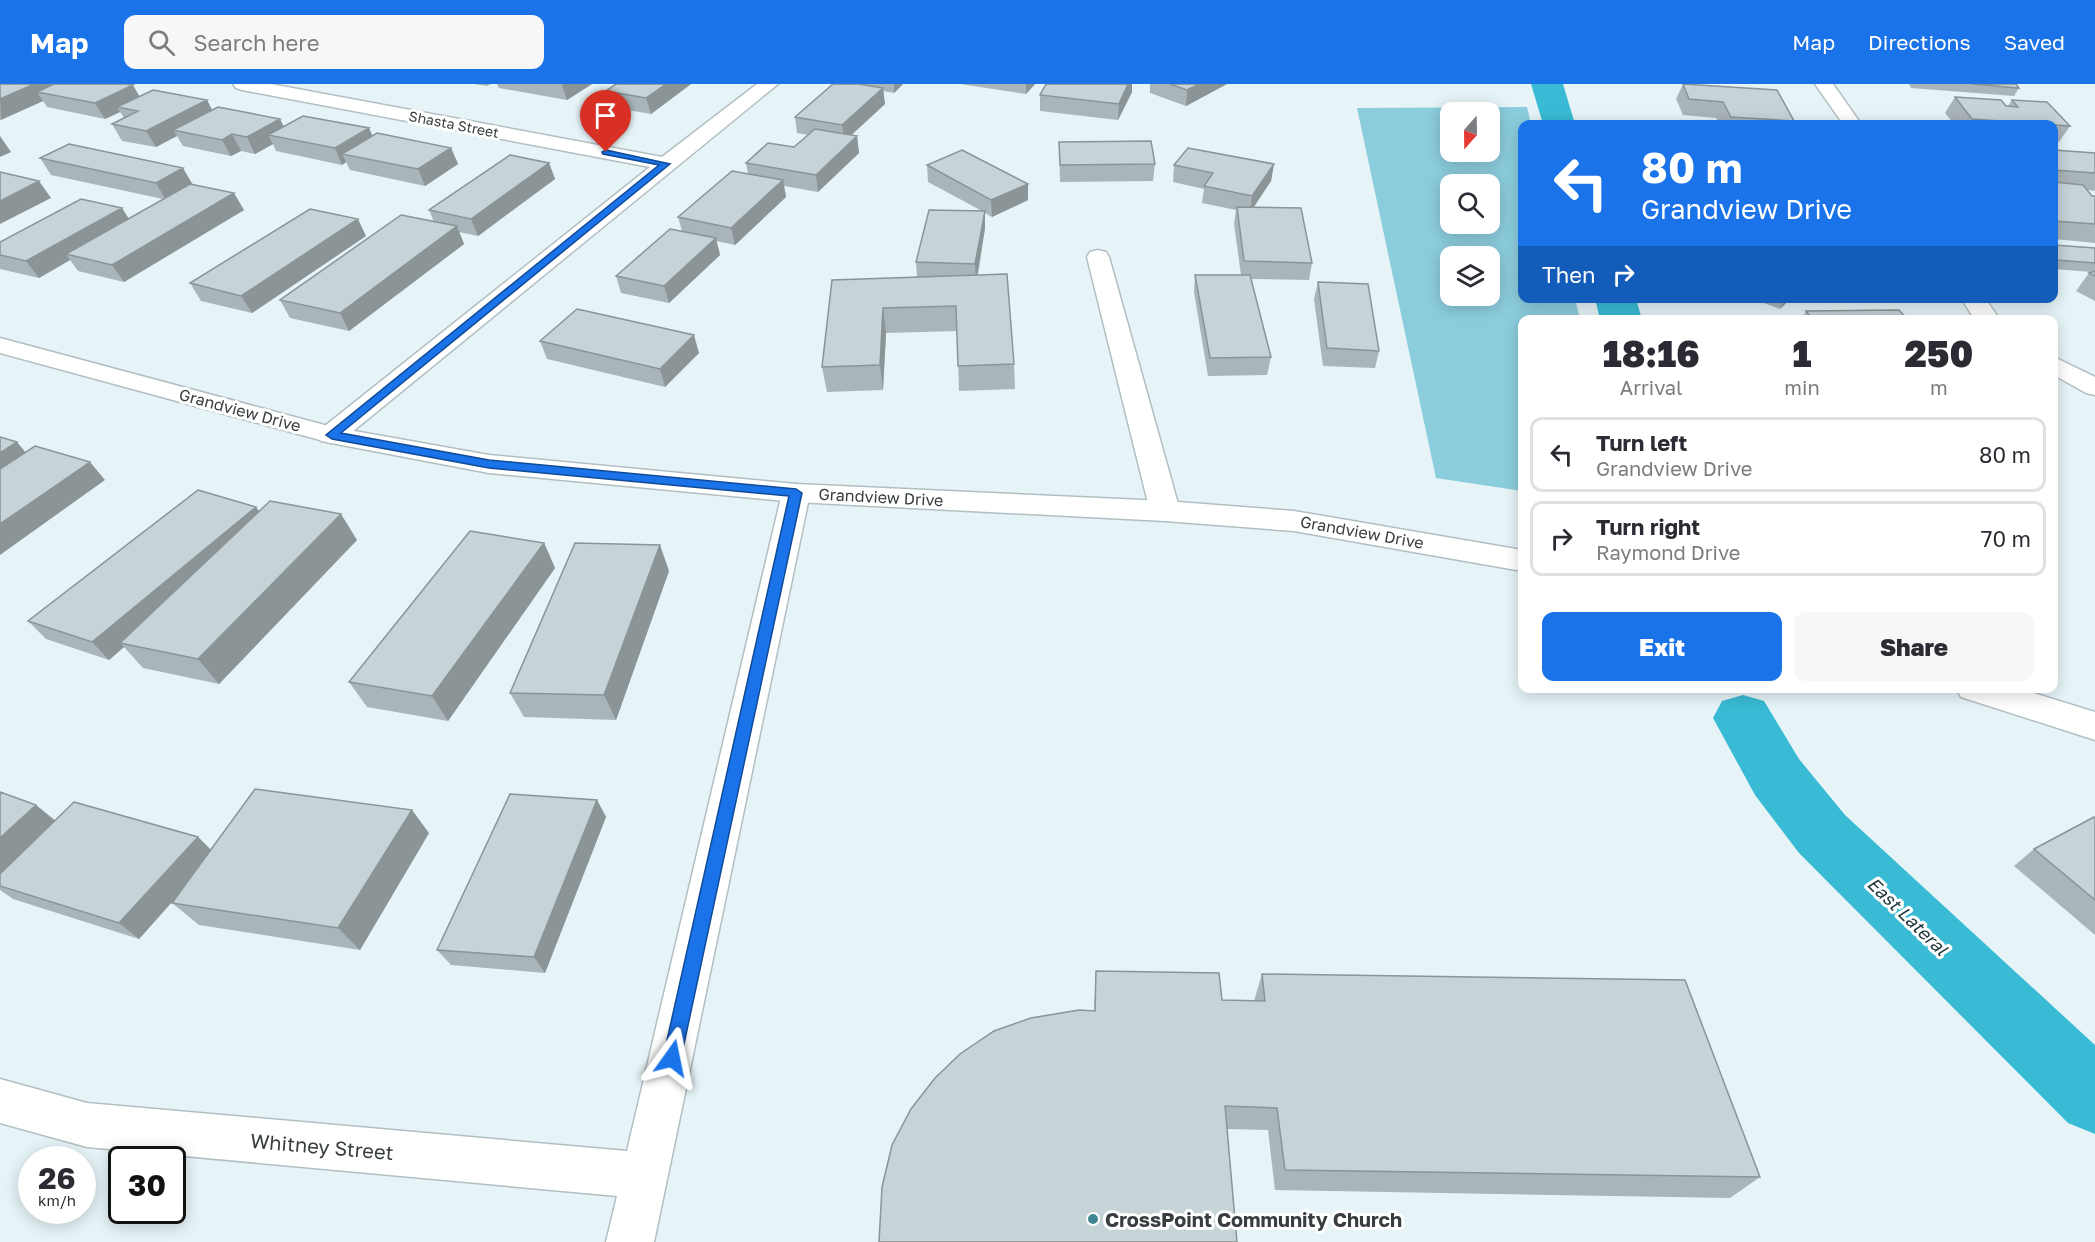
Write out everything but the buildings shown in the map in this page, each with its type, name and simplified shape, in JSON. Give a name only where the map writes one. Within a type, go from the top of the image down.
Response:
[{"type":"street","name":"Shasta Street","points":[[242,84],[666,164]]},
{"type":"street","points":[[332,435],[666,164],[769,84]]},
{"type":"street","points":[[1824,84],[1849,120]]},
{"type":"street","points":[[1098,257],[1165,511]]},
{"type":"street","name":"Grandview Drive","points":[[0,345],[332,435],[489,464],[796,493],[1165,511],[1294,521],[1518,560]]},
{"type":"street","points":[[2058,367],[2095,387]]},
{"type":"street","points":[[630,1242],[796,493]]},
{"type":"street","points":[[1989,693],[2095,726]]},
{"type":"street","name":"Whitney Street","points":[[0,1101],[87,1125],[646,1176]]},
{"type":"shaded area","points":[[1500,107],[1527,107],[1530,120],[1518,120],[1518,303],[1576,303],[1579,315],[1518,315],[1518,490],[1436,478],[1357,108],[1440,108],[1440,162],[1500,162]]},
{"type":"waterway","name":"East Lateral","points":[[1547,84],[1558,120]]},
{"type":"waterway","name":"East Lateral","points":[[1616,303],[1620,315]]},
{"type":"waterway","name":"East Lateral","points":[[1743,718],[1777,777],[1822,834],[2095,1096]]},
{"type":"place","name":"CrossPoint Community Church","points":[[1093,1219]]},
{"type":"route","points":[[606,152],[666,164],[332,435],[489,464],[796,493],[672,1058]]}]
